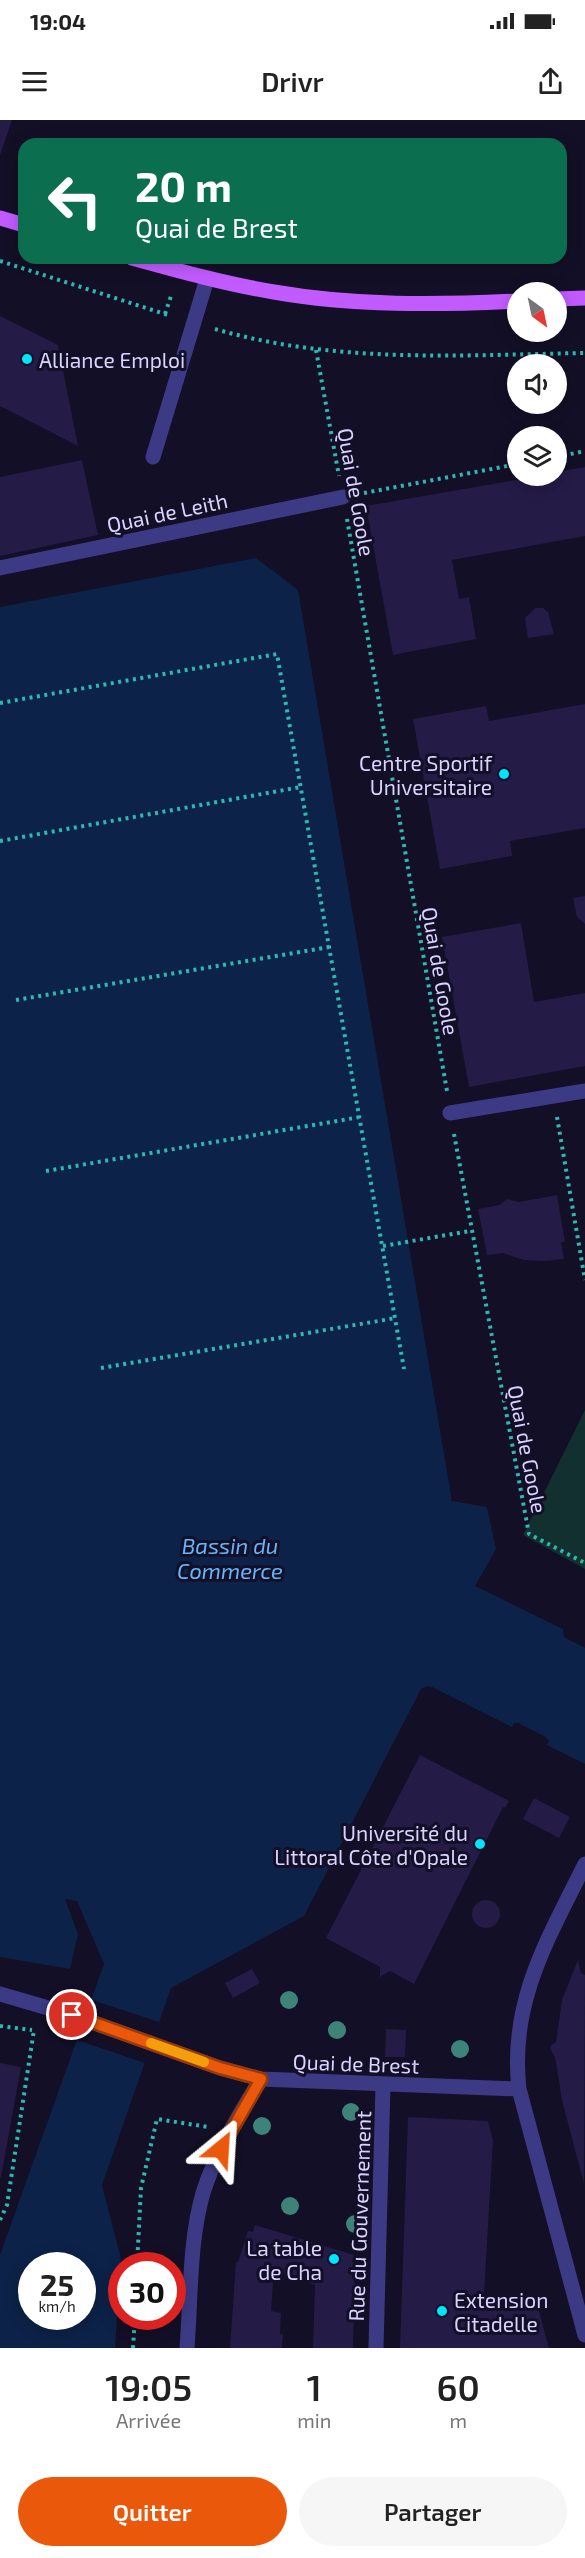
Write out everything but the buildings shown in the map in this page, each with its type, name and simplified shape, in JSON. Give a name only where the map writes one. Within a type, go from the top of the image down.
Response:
[{"type":"main road","points":[[0,218],[18,223]]},
{"type":"main road","points":[[153,264],[207,279],[276,293],[333,300],[431,304],[507,301]]},
{"type":"main road","points":[[567,299],[585,298]]},
{"type":"street","points":[[153,457],[207,279]]},
{"type":"street","name":"Quai de Leith","points":[[0,568],[343,497]]},
{"type":"street","points":[[450,1113],[585,1091]]},
{"type":"street","points":[[585,1864],[545,1944],[529,1982],[520,2015],[517,2050],[519,2089],[585,2335]]},
{"type":"street","name":"Quai de Brest","points":[[0,1994],[72,2015],[195,2059],[261,2079],[519,2089]]},
{"type":"street","points":[[187,2348],[195,2231],[203,2194],[226,2137],[261,2079]]},
{"type":"street","name":"Rue du Gouvernement","points":[[376,2348],[383,2085]]},
{"type":"path","points":[[0,261],[193,323],[257,340],[316,350],[403,356],[585,353]]},
{"type":"path","name":"Quai de Goole","points":[[316,350],[470,1231],[529,1534],[585,1563]]},
{"type":"path","points":[[567,454],[585,451]]},
{"type":"path","points":[[343,497],[507,466]]},
{"type":"path","points":[[0,703],[277,654],[404,1369]]},
{"type":"path","points":[[0,841],[301,787]]},
{"type":"path","points":[[16,1000],[329,946]]},
{"type":"path","points":[[553,1096],[585,1280]]},
{"type":"path","points":[[46,1171],[360,1117]]},
{"type":"path","points":[[383,1246],[470,1231]]},
{"type":"path","points":[[101,1368],[396,1318]]},
{"type":"path","points":[[0,2220],[7,2205],[34,2030]]},
{"type":"path","points":[[138,2252],[141,2188],[157,2119],[210,2127]]},
{"type":"path","points":[[133,2348],[134,2330]]},
{"type":"green space","points":[[585,1410],[585,1569],[523,1535]]},
{"type":"water","name":"Bassin du Commerce","points":[[256,558],[298,590],[452,1501],[487,1507],[496,1549],[475,1586],[563,1629],[564,1637],[585,1648],[585,1764],[547,1745],[549,1741],[546,1737],[518,1723],[514,1723],[512,1727],[432,1687],[427,1686],[421,1689],[304,1916],[171,1988],[102,2185],[119,2252],[108,2252],[108,2330],[116,2330],[115,2348],[0,2348],[0,2255],[104,1964],[77,1901],[65,1899],[78,1934],[70,1969],[0,1957],[0,607]]},
{"type":"pier","points":[[92,2000],[159,2022],[145,2063],[77,2040]]},
{"type":"slow traffic","points":[[151,2043],[204,2062]]},
{"type":"place","name":"Alliance Emploi","points":[[27,359]]},
{"type":"place","name":"Centre Sportif Universitaire","points":[[504,774]]},
{"type":"place","name":"Université du Littoral Côte d'Opale","points":[[480,1844]]},
{"type":"place","name":"La table de Cha","points":[[334,2259]]},
{"type":"place","name":"Extension Citadelle","points":[[442,2311]]},
{"type":"route","points":[[72,2015],[220,2068],[261,2079],[221,2149]]}]
